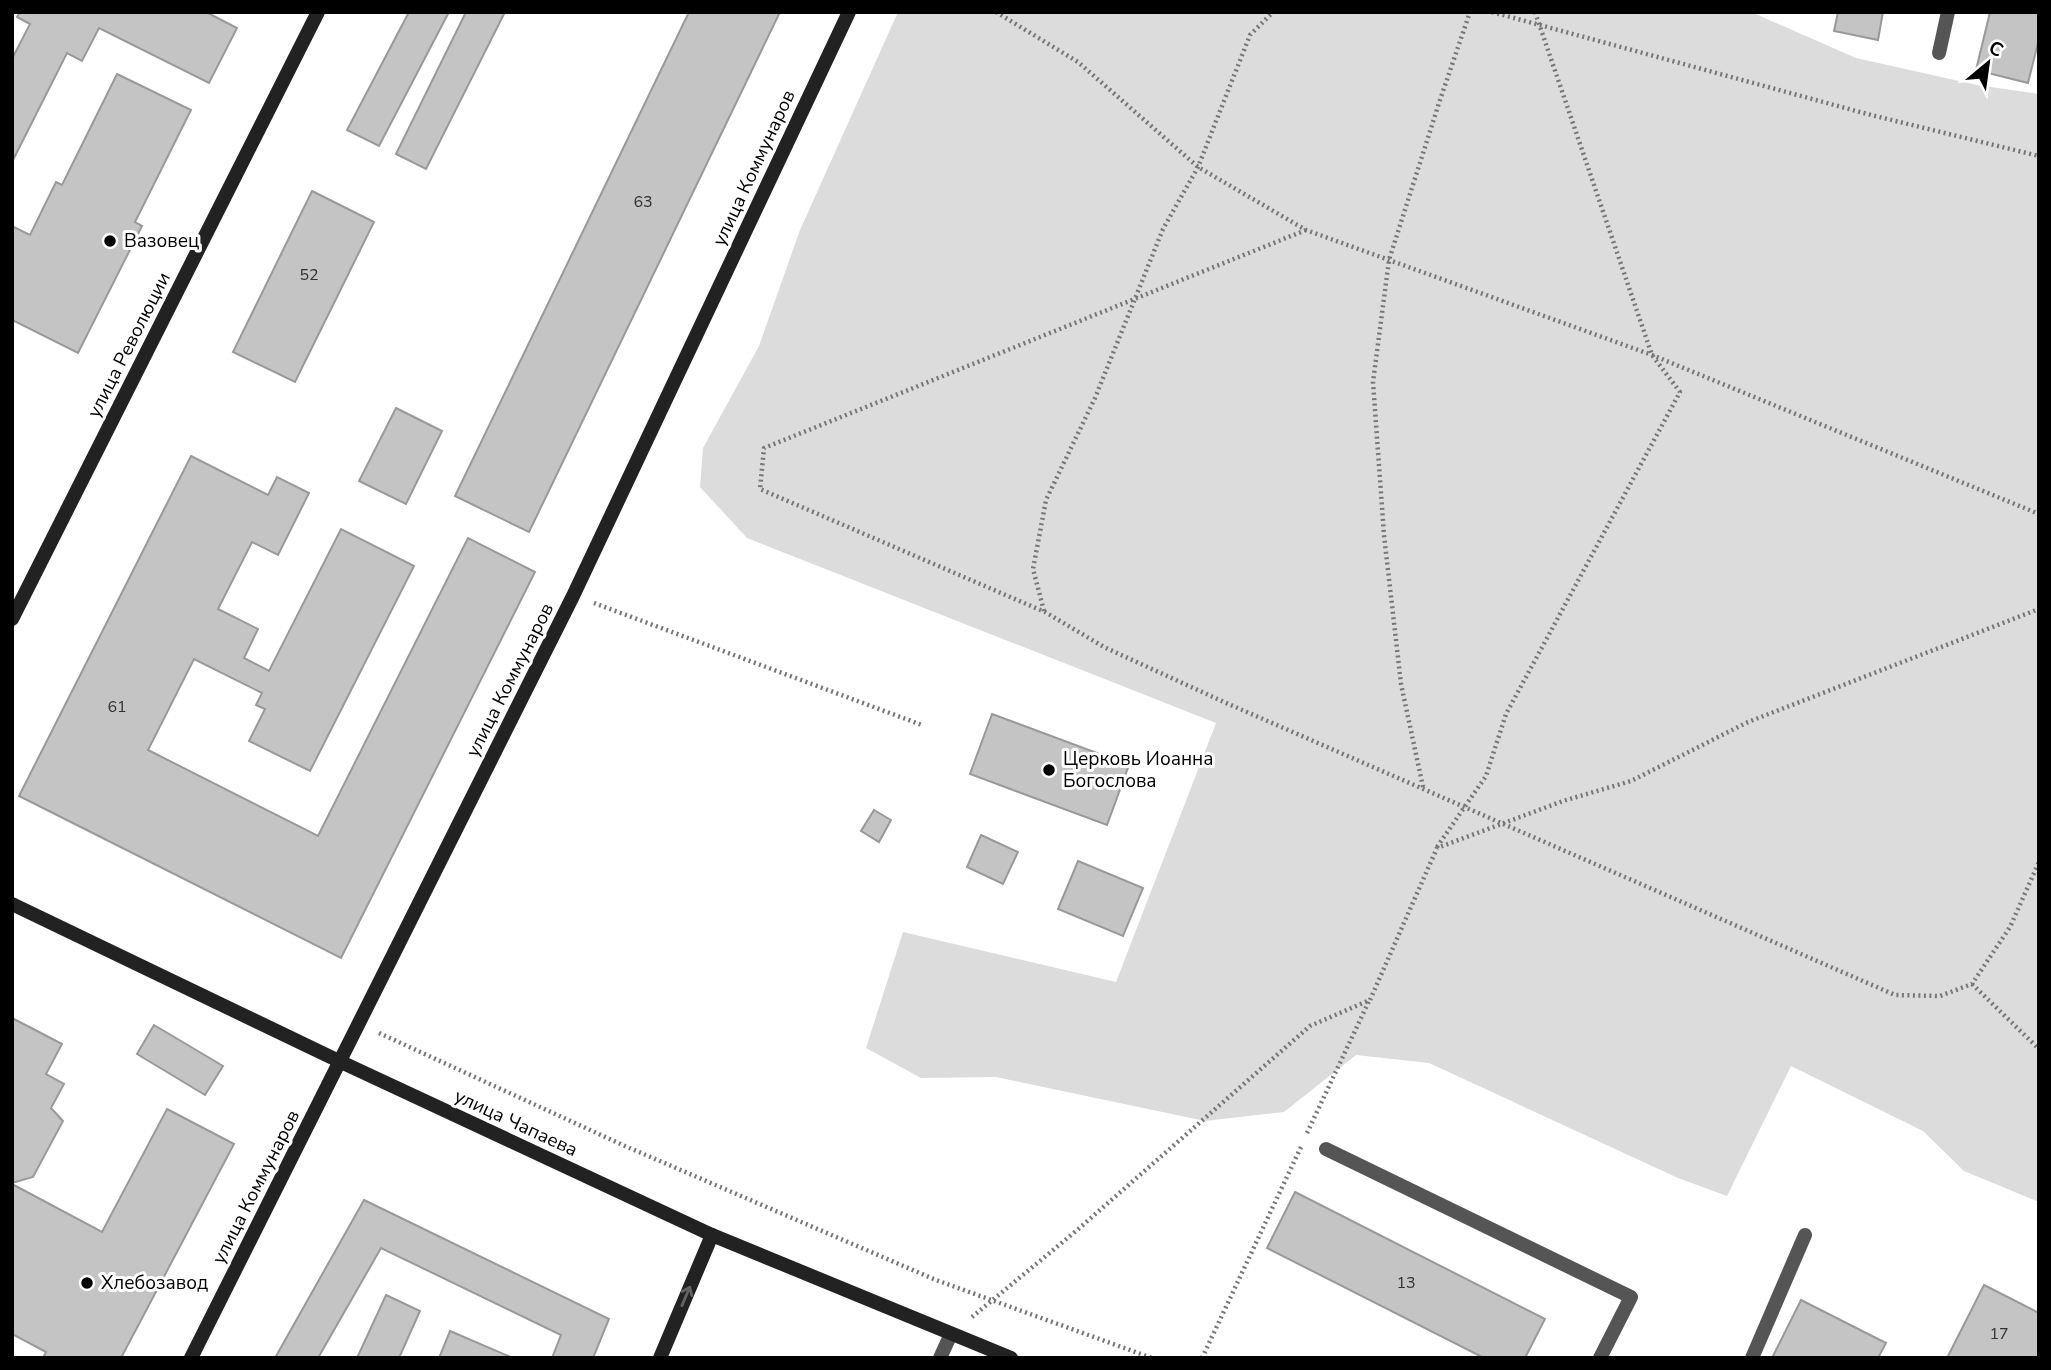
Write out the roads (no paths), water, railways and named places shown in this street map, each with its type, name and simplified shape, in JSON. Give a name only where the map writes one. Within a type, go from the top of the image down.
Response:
[{"type":"street","name":"улица Революции","points":[[12,619],[318,12]]},
{"type":"street","name":"улица Коммунаров","points":[[191,1358],[573,596],[849,12]]},
{"type":"street","points":[[1939,53],[1948,12]]},
{"type":"street","name":"улица Чапаева","points":[[12,904],[341,1062],[712,1235],[1011,1358]]},
{"type":"street","points":[[1326,1149],[1631,1297],[1600,1358]]},
{"type":"street","points":[[660,1358],[712,1235]]},
{"type":"street","points":[[1752,1358],[1805,1235]]},
{"type":"street","points":[[940,1358],[951,1334]]},
{"type":"place","name":"Вазовец","points":[[110,241]]},
{"type":"place","name":"Церковь Иоанна Богослова","points":[[1049,770]]},
{"type":"place","name":"Хлебозавод","points":[[87,1283]]}]
